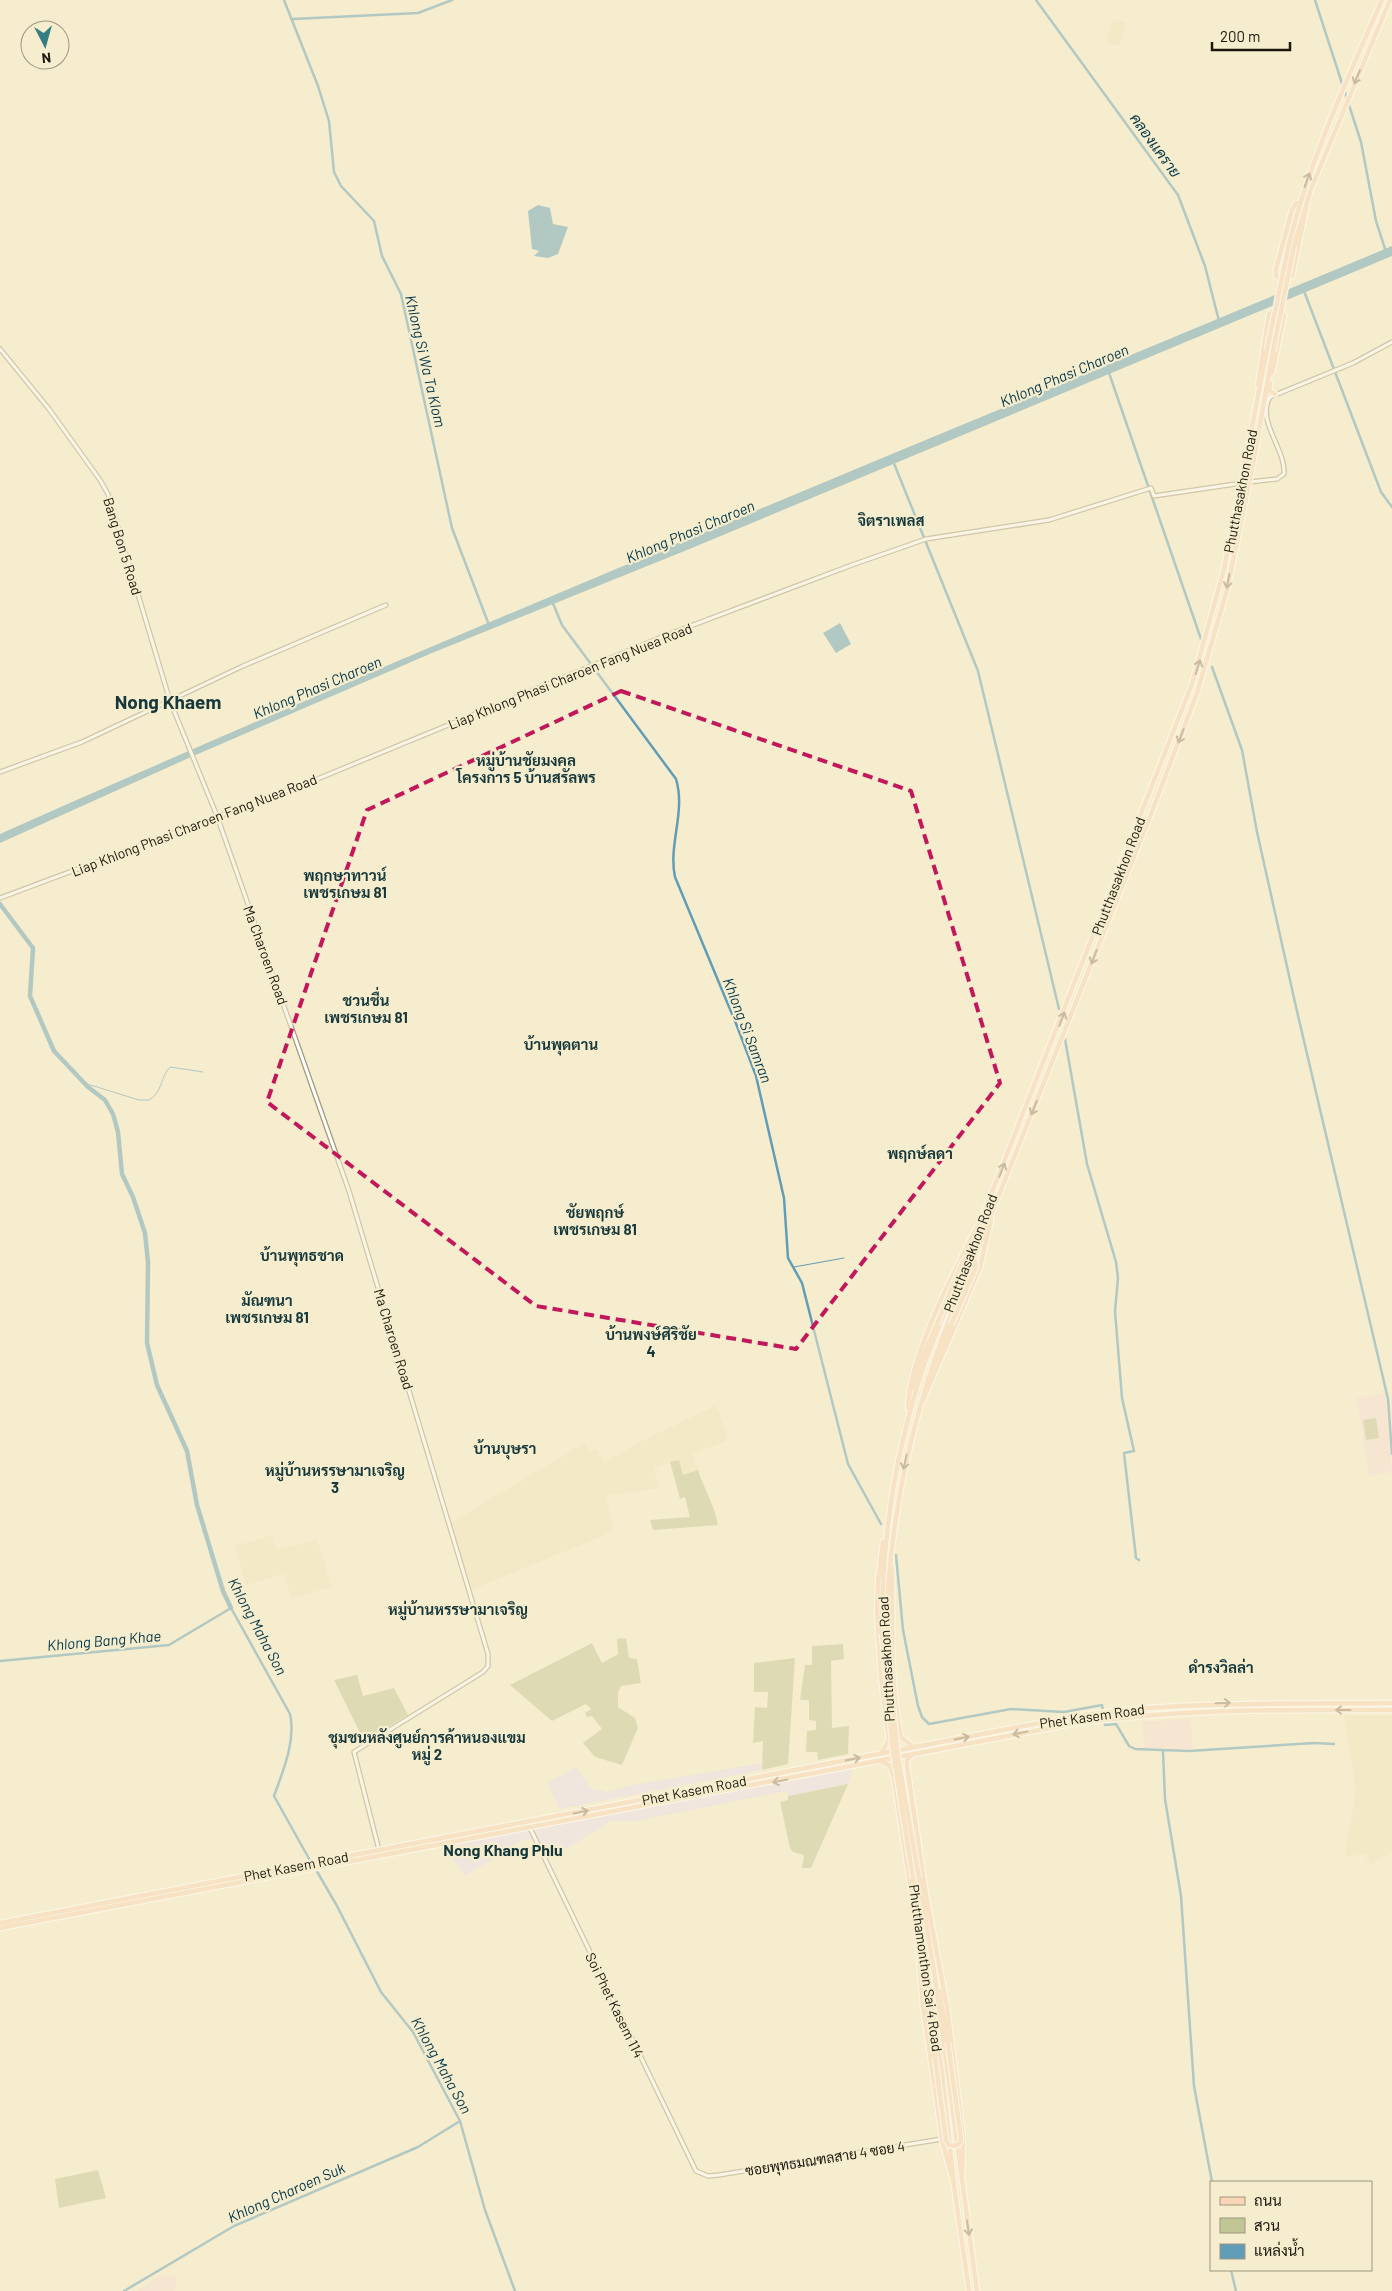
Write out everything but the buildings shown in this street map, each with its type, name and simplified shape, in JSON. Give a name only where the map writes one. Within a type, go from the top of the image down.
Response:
[{"type":"main road","name":"Phutthasakhon Road","points":[[895,1752],[882,1597],[886,1531],[909,1412],[925,1362],[992,1204],[1151,814],[1211,650],[1227,590],[1250,482],[1270,350],[1289,244],[1299,204],[1318,150],[1382,0]]},
{"type":"main road","name":"Phutthasakhon Road","points":[[884,1634],[891,1551],[903,1470],[916,1414],[931,1368],[992,1204],[1198,666],[1224,569],[1259,391],[1294,246],[1307,202],[1348,98],[1390,0]]},
{"type":"main road","points":[[1299,204],[1296,203],[1292,210],[1276,268],[1276,276],[1284,281],[1292,276],[1307,202]]},
{"type":"main road","points":[[1259,391],[1258,380],[1269,314],[1276,309],[1280,310],[1284,316],[1263,405]]},
{"type":"main road","points":[[1250,482],[1277,479],[1284,474],[1266,413],[1269,399],[1276,394],[1353,363],[1392,342]]},
{"type":"main road","name":"Bang Bon 5 Road","points":[[0,349],[49,409],[105,487],[170,701],[198,769]]},
{"type":"main road","points":[[1270,379],[1269,391],[1276,394]]},
{"type":"main road","name":"Liap Khlong Phasi Charoen Fang Nuea Road","points":[[0,898],[339,770],[766,596],[924,540],[1049,520],[1151,488],[1154,496],[1242,483]]},
{"type":"main road","points":[[0,772],[82,742],[252,662],[386,605]]},
{"type":"main road","name":"Ma Charoen Road","points":[[198,769],[217,816],[349,1191],[489,1658],[488,1666],[484,1672],[354,1752],[379,1853]]},
{"type":"main road","points":[[1143,811],[1151,814]]},
{"type":"main road","points":[[909,1412],[910,1390],[921,1352],[958,1262],[992,1204]]},
{"type":"main road","points":[[916,1414],[980,1267],[992,1204]]},
{"type":"main road","points":[[909,1412],[919,1366],[962,1263],[966,1258],[972,1258],[976,1261],[976,1267],[916,1414]]},
{"type":"main road","points":[[879,1754],[888,1743],[877,1611],[879,1565],[886,1531]]},
{"type":"main road","points":[[891,1551],[893,1664],[898,1717],[901,1738],[914,1747]]},
{"type":"main road","name":"Phet Kasem Road","points":[[379,1853],[607,1806],[1103,1713],[1177,1705],[1392,1702]]},
{"type":"main road","points":[[1206,1704],[1207,1711]]},
{"type":"main road","points":[[1177,1705],[1178,1712]]},
{"type":"main road","points":[[1165,1706],[1166,1713]]},
{"type":"main road","name":"Phet Kasem Road","points":[[0,1928],[313,1865],[530,1828],[880,1760],[1104,1720],[1178,1712],[1392,1710]]},
{"type":"main road","points":[[886,1718],[889,1724],[893,1725],[898,1722],[898,1717]]},
{"type":"main road","name":"Phutthamonthon Sai 4 Road","points":[[895,1752],[919,1878],[935,1978],[977,2291]]},
{"type":"main road","name":"Phutthamonthon Sai 4 Road","points":[[895,1752],[942,2073],[954,2184],[969,2291]]},
{"type":"main road","name":"Phutthamonthon Sai 4 Road","points":[[915,1754],[907,1760],[963,2137],[962,2180]]},
{"type":"main road","name":"Phutthamonthon Sai 4 Road","points":[[880,1760],[890,1766],[894,1778],[916,1923],[923,2006],[942,2139],[954,2184]]},
{"type":"main road","points":[[894,1778],[900,1772],[905,1772],[909,1776]]},
{"type":"main road","points":[[607,1806],[608,1813]]},
{"type":"main road","name":"Soi Phet Kasem 114","points":[[530,1828],[681,2143],[696,2170],[708,2176]]},
{"type":"main road","name":"Phet Kasem Road","points":[[0,1923],[205,1886]]},
{"type":"main road","points":[[922,1984],[935,2058],[946,2140],[949,2145],[955,2146],[960,2143],[961,2139],[942,2004],[939,1966]]},
{"type":"main road","points":[[935,1978],[942,2004]]},
{"type":"main road","points":[[929,1994],[929,2019]]},
{"type":"main road","name":"ซอยพุทธมณฑลสาย 4 ซอย 4","points":[[708,2176],[942,2139]]},
{"type":"highlighted area","points":[[621,691],[911,791],[1000,1083],[796,1349],[536,1306],[267,1102],[367,810]]},
{"type":"shaded area","points":[[1113,20],[1126,23],[1119,46],[1106,43]]},
{"type":"shaded area","points":[[1385,1393],[1392,1472],[1369,1476],[1357,1398]]},
{"type":"shaded area","points":[[716,1405],[729,1440],[693,1454],[698,1470],[683,1475],[678,1460],[654,1468],[659,1488],[606,1496],[614,1531],[471,1590],[450,1523],[586,1442],[588,1452],[597,1449],[604,1463],[640,1442]]},
{"type":"shaded area","points":[[272,1535],[277,1550],[317,1540],[332,1587],[291,1598],[284,1574],[246,1585],[235,1546]]},
{"type":"shaded area","points":[[1344,1715],[1392,1715],[1392,1851],[1370,1865],[1365,1854],[1345,1857],[1356,1791]]},
{"type":"shaded area","points":[[1191,1718],[1193,1749],[1145,1748],[1142,1722]]},
{"type":"shaded area","points":[[762,1763],[762,1770],[560,1809],[547,1783],[576,1767],[594,1791],[600,1789],[606,1792],[633,1785]]},
{"type":"shaded area","points":[[853,1769],[848,1784],[788,1796],[786,1791],[637,1821],[611,1821],[558,1854],[555,1848],[544,1853],[536,1837],[523,1840],[465,1876],[442,1846]]},
{"type":"shaded area","points":[[160,2275],[177,2277],[175,2291],[137,2291]]},
{"type":"green space","points":[[1376,1418],[1379,1438],[1366,1440],[1363,1420]]},
{"type":"green space","points":[[679,1460],[683,1475],[698,1470],[718,1525],[653,1530],[650,1520],[690,1517],[685,1497],[680,1499],[670,1462]]},
{"type":"green space","points":[[626,1638],[629,1658],[637,1659],[641,1683],[621,1686],[618,1693],[618,1707],[635,1718],[638,1728],[622,1765],[595,1757],[583,1743],[602,1729],[592,1716],[587,1717],[585,1713],[591,1709],[586,1704],[552,1721],[510,1685],[592,1643],[602,1663],[618,1654],[617,1639]]},
{"type":"green space","points":[[843,1644],[844,1659],[831,1661],[832,1728],[849,1726],[848,1754],[818,1760],[817,1752],[806,1752],[807,1731],[816,1730],[816,1721],[809,1720],[809,1700],[800,1700],[805,1665],[812,1665],[812,1646]]},
{"type":"green space","points":[[795,1658],[788,1764],[762,1770],[763,1741],[753,1743],[755,1707],[767,1708],[768,1692],[754,1692],[754,1663]]},
{"type":"green space","points":[[357,1675],[363,1696],[394,1688],[408,1715],[364,1741],[334,1680]]},
{"type":"green space","points":[[878,1758],[833,1768],[609,1811],[609,1809]]},
{"type":"green space","points":[[848,1784],[811,1868],[802,1868],[804,1855],[793,1852],[790,1848],[780,1802],[788,1800],[788,1796]]},
{"type":"green space","points":[[98,2170],[106,2198],[59,2208],[55,2179]]},
{"type":"water","points":[[538,205],[550,208],[553,224],[568,227],[558,254],[548,258],[534,256],[539,251],[532,249],[528,211]]},
{"type":"water","points":[[1392,246],[1392,256],[687,550],[432,653],[191,757],[0,843],[0,834],[346,683]]},
{"type":"water","points":[[840,623],[851,644],[836,653],[823,633]]},
{"type":"waterway","name":"Khlong Si Wa Ta Klom","points":[[284,0],[318,86],[329,121],[334,172],[341,186],[374,221],[382,256],[401,294],[452,528],[489,625]]},
{"type":"waterway","points":[[293,19],[418,13],[452,0]]},
{"type":"waterway","name":"คลองเเคราย","points":[[1036,0],[1178,195],[1205,266],[1219,321]]},
{"type":"waterway","points":[[1315,0],[1361,142],[1376,221],[1386,252]]},
{"type":"waterway","points":[[1304,291],[1381,492],[1392,507]]},
{"type":"waterway","name":"Khlong Phasi Charoen","points":[[1109,373],[1201,639]]},
{"type":"waterway","points":[[893,461],[978,671],[1059,1009]]},
{"type":"waterway","name":"Khlong Si Samran","points":[[552,601],[562,625],[676,779],[679,791],[679,804],[673,865],[675,877],[756,1076],[784,1198],[788,1258],[802,1283],[848,1464],[881,1524]]},
{"type":"waterway","points":[[1212,667],[1242,750],[1257,832],[1296,1007],[1388,1399],[1392,1454]]},
{"type":"waterway","name":"Khlong Maha Son","points":[[0,904],[33,948],[30,996],[54,1051],[88,1087],[105,1100],[113,1114],[118,1132],[122,1174],[133,1197],[145,1233],[148,1262],[147,1343],[157,1385],[187,1451],[197,1505],[223,1591],[231,1608]]},
{"type":"waterway","points":[[1065,1039],[1087,1164],[1116,1262],[1118,1278],[1115,1311],[1122,1398],[1134,1451],[1124,1453],[1136,1558],[1139,1560]]},
{"type":"waterway","points":[[84,1083],[139,1100],[149,1100],[157,1093],[164,1075],[170,1067],[203,1072]]},
{"type":"waterway","points":[[794,1267],[844,1258]]},
{"type":"waterway","points":[[896,1555],[903,1630],[918,1706],[922,1717],[929,1724],[1011,1709],[1064,1712],[1102,1705],[1105,1725],[1116,1724],[1129,1746],[1135,1749],[1189,1751],[1314,1743],[1334,1744]]},
{"type":"waterway","name":"Khlong Maha Son","points":[[0,1661],[169,1645],[231,1608],[290,1714],[290,1745],[285,1766],[274,1796],[312,1864]]},
{"type":"waterway","points":[[1163,1751],[1165,1799],[1181,1896],[1194,2086],[1212,2181]]},
{"type":"waterway","name":"Khlong Maha Son","points":[[315,1868],[337,1906],[381,1992],[413,2032],[460,2121],[485,2210],[515,2291]]},
{"type":"waterway","name":"Khlong Charoen Suk","points":[[124,2291],[234,2226],[418,2147],[460,2121]]},
{"type":"waterway","points":[[1231,2271],[1236,2291]]},
{"type":"district","name":"จิตราเพลส","points":[[891,520]]},
{"type":"district","name":"Nong Khaem","points":[[168,701]]},
{"type":"district","name":"หมู่บ้านชัยมงคล โครงการ 5 บ้านสรัลพร","points":[[526,768]]},
{"type":"district","name":"พฤกษาทาวน์ เพชรเกษม 81","points":[[345,884]]},
{"type":"district","name":"ชวนชื่น เพชรเกษม 81","points":[[366,1008]]},
{"type":"district","name":"บ้านพุดตาน","points":[[561,1044]]},
{"type":"district","name":"พฤกษ์ลดา","points":[[920,1153]]},
{"type":"district","name":"ชัยพฤกษ์ เพชรเกษม 81","points":[[595,1220]]},
{"type":"district","name":"บ้านพุทธชาด","points":[[302,1255]]},
{"type":"district","name":"มัณฑนา เพชรเกษม 81","points":[[267,1308]]},
{"type":"district","name":"บ้านพงษ์ศิริชัย 4","points":[[651,1342]]},
{"type":"district","name":"บ้านบุษรา","points":[[505,1448]]},
{"type":"district","name":"หมู่บ้านหรรษามาเจริญ 3","points":[[335,1478]]},
{"type":"district","name":"หมู่บ้านหรรษามาเจริญ","points":[[458,1609]]},
{"type":"district","name":"ดำรงวิลล่า","points":[[1221,1667]]},
{"type":"district","name":"ชุมชนหลังศูนย์การค้าหนองแขม หมู่ 2","points":[[427,1746]]},
{"type":"district","name":"Nong Khang Phlu","points":[[503,1849]]},
{"type":"water label","name":"Khlong Bang Khae","points":[[104,1640]]}]
